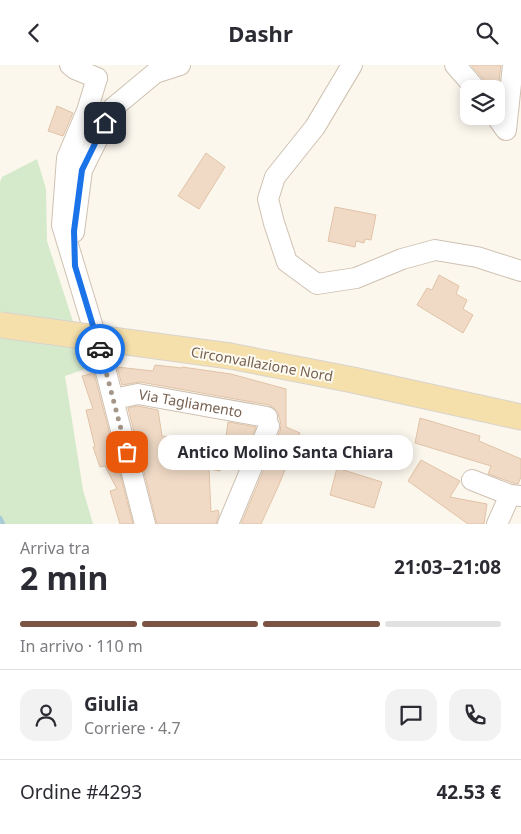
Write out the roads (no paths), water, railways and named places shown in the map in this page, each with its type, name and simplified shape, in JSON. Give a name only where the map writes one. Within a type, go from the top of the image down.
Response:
[{"type":"main road","name":"Circonvallazione Nord","points":[[0,325],[230,355],[521,417]]},
{"type":"street","points":[[70,65],[75,69],[89,71],[87,111],[67,158],[62,225],[114,399],[145,524]]},
{"type":"street","points":[[75,266],[74,231],[82,170],[113,108],[155,73],[180,65]]},
{"type":"street","points":[[352,65],[315,127],[275,177],[268,199],[287,262],[317,284],[356,278],[402,259],[435,250],[476,257],[521,271]]},
{"type":"street","points":[[455,65],[468,80]]},
{"type":"street","points":[[502,125],[506,130],[513,65]]},
{"type":"street","name":"Via Tagliamento","points":[[114,399],[138,394],[268,421],[228,524]]},
{"type":"street","points":[[472,480],[515,495],[497,524]]},
{"type":"waterway","points":[[0,518],[3,524]]},
{"type":"place","name":"Antico Molino Santa Chiara","points":[[127,452]]}]
